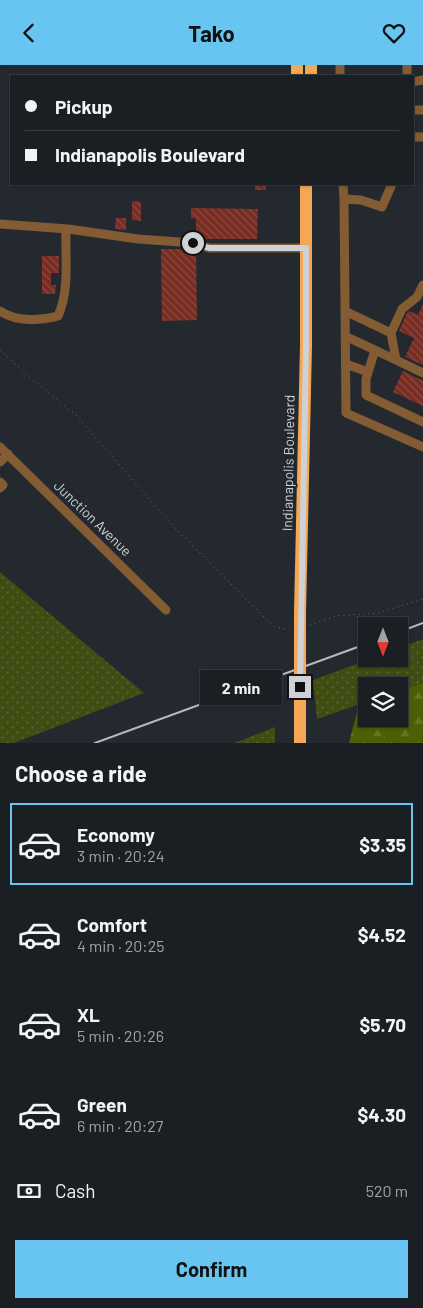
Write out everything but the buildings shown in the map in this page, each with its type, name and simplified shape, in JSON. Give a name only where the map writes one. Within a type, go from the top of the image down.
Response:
[{"type":"highway","name":"Indianapolis Boulevard","points":[[300,743],[300,613],[306,345],[306,185]]},
{"type":"street","points":[[340,65],[345,65]]},
{"type":"street","points":[[343,185],[346,413],[423,447]]},
{"type":"street","points":[[344,199],[360,200],[382,207],[392,185]]},
{"type":"street","points":[[0,224],[193,243],[209,248],[306,248]]},
{"type":"street","points":[[0,311],[6,315],[28,320],[49,319],[58,316],[63,306],[66,229]]},
{"type":"street","points":[[396,360],[391,333],[402,309],[418,297],[423,285]]},
{"type":"street","points":[[345,311],[391,333]]},
{"type":"street","points":[[345,336],[423,373]]},
{"type":"street","points":[[375,350],[366,379],[366,395],[423,422]]},
{"type":"street","points":[[346,365],[368,371]]},
{"type":"street","name":"Junction Avenue","points":[[0,447],[166,610]]},
{"type":"street","points":[[0,461],[8,454]]},
{"type":"street","points":[[0,482],[3,485],[0,488]]},
{"type":"path","points":[[0,350],[30,378],[76,415],[172,525],[275,627],[288,630],[296,629]]},
{"type":"path","points":[[303,628],[336,616],[379,613],[423,599]]},
{"type":"path","points":[[408,685],[423,679]]},
{"type":"path","points":[[378,727],[387,743]]},
{"type":"green space","points":[[0,572],[144,693],[14,743],[0,743]]},
{"type":"green space","points":[[423,639],[423,683],[408,688],[408,677],[358,677],[358,705],[317,719],[313,680],[358,663],[358,667],[408,667],[408,645]]},
{"type":"green space","points":[[423,683],[423,743],[349,743],[358,708],[358,727],[408,727],[408,688]]},
{"type":"green space","points":[[275,727],[275,743],[235,743]]},
{"type":"railway","points":[[408,629],[423,623]]},
{"type":"railway","points":[[95,743],[358,647]]},
{"type":"route","points":[[193,243],[209,248],[306,248],[300,687]]}]
